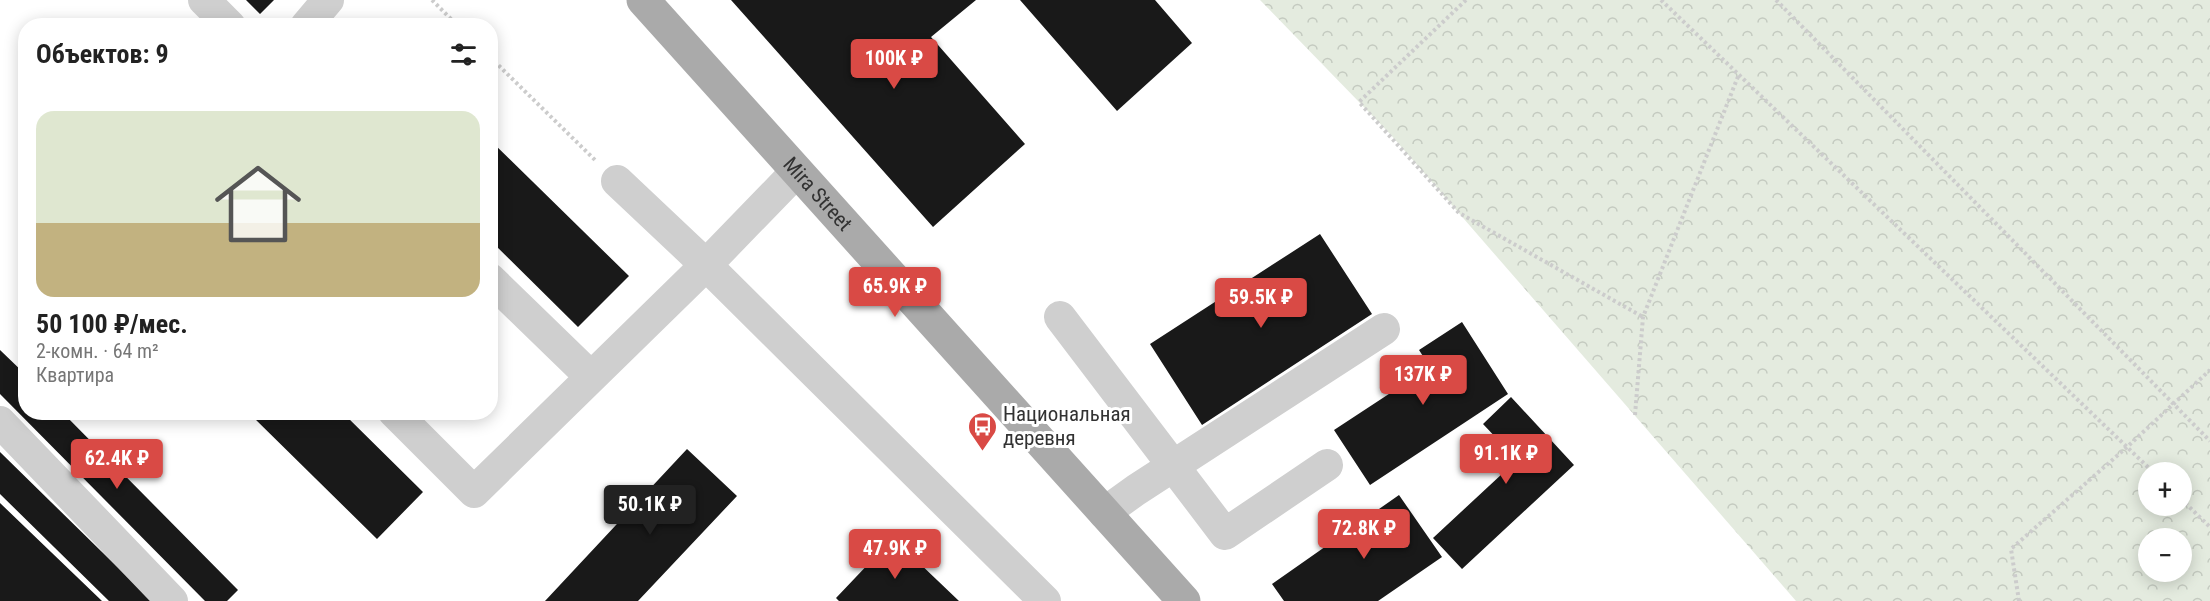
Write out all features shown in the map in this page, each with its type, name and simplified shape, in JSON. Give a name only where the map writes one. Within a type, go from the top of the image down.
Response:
[{"type":"main road","name":"Mira Street","points":[[643,0],[1184,601]]},
{"type":"lane","points":[[204,0],[222,18]]},
{"type":"lane","points":[[313,18],[328,0]]},
{"type":"lane","points":[[402,420],[474,492],[706,265],[798,171]]},
{"type":"lane","points":[[617,181],[706,265],[1045,601]]},
{"type":"lane","points":[[498,287],[591,377]]},
{"type":"lane","points":[[1059,317],[1225,534],[1327,465]]},
{"type":"lane","points":[[1104,513],[1173,465],[1384,329]]},
{"type":"lane","points":[[0,422],[172,601]]},
{"type":"path","points":[[432,0],[450,18]]},
{"type":"path","points":[[1466,0],[1359,102],[1460,213],[1643,317]]},
{"type":"path","points":[[1661,0],[2143,462]]},
{"type":"path","points":[[1776,0],[2210,441]]},
{"type":"path","points":[[498,65],[617,181]]},
{"type":"path","points":[[1635,415],[1643,317],[1739,74]]},
{"type":"path","points":[[2019,601],[2011,549],[2210,370]]},
{"type":"path","points":[[2192,510],[2210,527]]},
{"type":"green space","points":[[1260,0],[2210,0],[2210,601],[1796,601],[1391,135]]},
{"type":"building","points":[[246,0],[274,0],[260,14]]},
{"type":"building","points":[[731,0],[976,0],[931,37],[1025,144],[933,227]]},
{"type":"building","points":[[1020,0],[1155,0],[1192,43],[1117,111]]},
{"type":"building","points":[[498,148],[629,276],[578,327],[498,248]]},
{"type":"building","points":[[1320,234],[1372,314],[1202,425],[1150,344]]},
{"type":"building","points":[[1462,322],[1508,394],[1370,485],[1334,430],[1430,367],[1419,350]]},
{"type":"building","points":[[0,350],[18,367],[18,412],[0,394]]},
{"type":"building","points":[[1511,397],[1574,465],[1462,569],[1433,538],[1517,460],[1483,424]]},
{"type":"building","points":[[26,420],[70,420],[238,590],[227,601],[205,601]]},
{"type":"building","points":[[256,420],[350,420],[423,492],[377,539]]},
{"type":"building","points":[[687,449],[737,496],[638,601],[545,601]]},
{"type":"building","points":[[0,452],[152,601],[109,601],[0,494]]},
{"type":"building","points":[[1399,495],[1442,557],[1378,601],[1284,601],[1272,584]]},
{"type":"building","points":[[0,503],[102,601],[0,601]]},
{"type":"building","points":[[893,538],[959,601],[839,601],[836,598]]},
{"type":"place","name":"Национальная деревня","points":[[982,452]]}]
